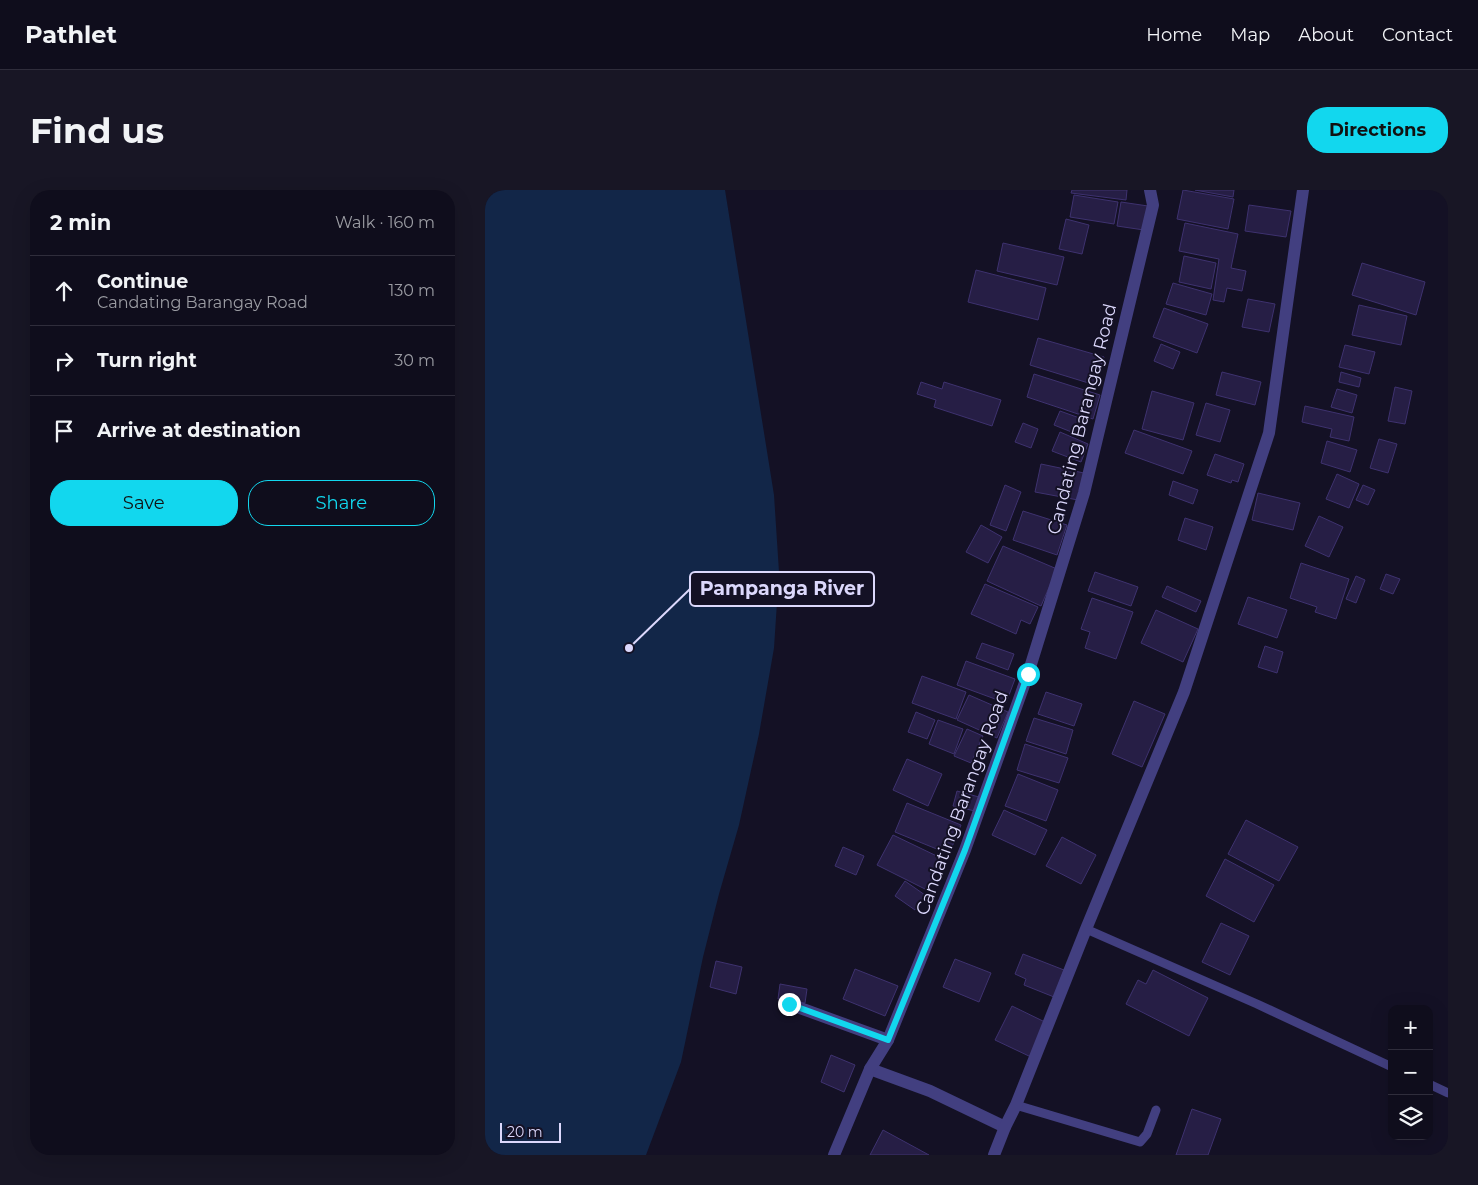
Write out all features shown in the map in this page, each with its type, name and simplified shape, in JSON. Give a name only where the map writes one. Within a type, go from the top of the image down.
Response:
[{"type":"street","name":"Candating Barangay Road","points":[[834,1155],[870,1069],[888,1040],[965,850],[1028,674],[1084,493],[1153,205],[1150,190]]},
{"type":"street","points":[[994,1155],[1184,692],[1269,433],[1303,190]]},
{"type":"street","points":[[789,1004],[888,1040]]},
{"type":"street","points":[[870,1069],[929,1091],[1005,1127]]},
{"type":"lane","points":[[1086,929],[1257,1004],[1388,1065]]},
{"type":"lane","points":[[1433,1086],[1448,1093]]},
{"type":"lane","points":[[1016,1105],[1140,1142],[1147,1134],[1156,1110]]},
{"type":"water","points":[[485,190],[725,190],[774,495],[779,572],[774,648],[759,734],[739,825],[703,957],[681,1062],[646,1155],[485,1155]]},
{"type":"building","points":[[1072,190],[1127,190],[1126,200],[1071,193]]},
{"type":"building","points":[[1183,190],[1234,199],[1228,229],[1177,219]]},
{"type":"building","points":[[1195,190],[1234,190],[1233,197]]},
{"type":"building","points":[[1074,195],[1118,202],[1114,224],[1070,217]]},
{"type":"building","points":[[1121,202],[1148,206],[1144,230],[1117,226]]},
{"type":"building","points":[[1249,205],[1291,211],[1286,237],[1245,231]]},
{"type":"building","points":[[1066,219],[1089,225],[1082,254],[1059,249]]},
{"type":"building","points":[[1185,223],[1238,234],[1231,268],[1246,271],[1242,291],[1227,288],[1224,302],[1213,300],[1219,259],[1179,251]]},
{"type":"building","points":[[1003,243],[1064,257],[1057,285],[997,271]]},
{"type":"building","points":[[1184,256],[1216,263],[1211,289],[1179,282]]},
{"type":"building","points":[[1362,263],[1425,282],[1416,315],[1352,295]]},
{"type":"building","points":[[976,270],[1046,288],[1038,320],[968,302]]},
{"type":"building","points":[[1173,283],[1212,294],[1206,315],[1166,304]]},
{"type":"building","points":[[1248,299],[1275,304],[1269,332],[1242,327]]},
{"type":"building","points":[[1359,305],[1407,316],[1401,345],[1352,335]]},
{"type":"building","points":[[1164,308],[1208,324],[1197,353],[1153,337]]},
{"type":"building","points":[[1038,338],[1104,357],[1095,385],[1030,365]]},
{"type":"building","points":[[1161,344],[1180,352],[1173,369],[1154,361]]},
{"type":"building","points":[[1345,345],[1375,352],[1369,374],[1339,367]]},
{"type":"building","points":[[1222,372],[1261,382],[1255,405],[1216,395]]},
{"type":"building","points":[[1341,372],[1361,378],[1359,387],[1339,382]]},
{"type":"building","points":[[1034,374],[1100,395],[1093,419],[1027,397]]},
{"type":"building","points":[[921,382],[942,389],[944,382],[1001,400],[992,426],[934,407],[936,400],[917,394]]},
{"type":"building","points":[[1395,387],[1412,391],[1405,424],[1388,421]]},
{"type":"building","points":[[1337,389],[1357,395],[1352,413],[1331,407]]},
{"type":"building","points":[[1152,391],[1194,403],[1183,440],[1142,429]]},
{"type":"building","points":[[1206,403],[1230,410],[1220,442],[1196,435]]},
{"type":"building","points":[[1305,406],[1354,417],[1349,441],[1330,437],[1332,429],[1302,422]]},
{"type":"building","points":[[1060,411],[1085,420],[1079,435],[1054,425]]},
{"type":"building","points":[[1023,423],[1038,429],[1031,448],[1015,442]]},
{"type":"building","points":[[1134,430],[1192,451],[1183,474],[1125,453]]},
{"type":"building","points":[[1060,432],[1088,444],[1081,462],[1052,451]]},
{"type":"building","points":[[1379,439],[1397,444],[1388,473],[1370,468]]},
{"type":"building","points":[[1327,441],[1357,450],[1350,472],[1321,463]]},
{"type":"building","points":[[1215,454],[1244,464],[1238,482],[1232,480],[1231,483],[1207,475]]},
{"type":"building","points":[[1041,464],[1084,473],[1078,500],[1035,492]]},
{"type":"building","points":[[1337,474],[1359,484],[1349,508],[1326,499]]},
{"type":"building","points":[[1173,481],[1198,490],[1193,504],[1169,495]]},
{"type":"building","points":[[1005,485],[1021,492],[1006,531],[990,525]]},
{"type":"building","points":[[1363,485],[1375,490],[1368,505],[1356,500]]},
{"type":"building","points":[[1258,493],[1300,503],[1293,530],[1252,520]]},
{"type":"building","points":[[1023,511],[1067,525],[1057,555],[1013,540]]},
{"type":"building","points":[[1319,516],[1343,527],[1329,557],[1305,546]]},
{"type":"building","points":[[1185,518],[1213,527],[1206,550],[1178,540]]},
{"type":"building","points":[[981,525],[1002,537],[988,563],[966,552]]},
{"type":"building","points":[[1003,546],[1057,569],[1041,606],[987,581]]},
{"type":"building","points":[[1301,563],[1349,579],[1336,619],[1315,612],[1317,607],[1290,598]]},
{"type":"building","points":[[1095,572],[1138,587],[1131,606],[1088,591]]},
{"type":"building","points":[[1386,574],[1400,579],[1393,594],[1380,589]]},
{"type":"building","points":[[1356,576],[1365,580],[1356,603],[1346,599]]},
{"type":"building","points":[[985,584],[1038,607],[1030,624],[1021,620],[1016,634],[971,614]]},
{"type":"building","points":[[1167,586],[1201,601],[1196,612],[1162,597]]},
{"type":"building","points":[[1248,597],[1287,610],[1277,638],[1238,624]]},
{"type":"building","points":[[1092,598],[1133,612],[1116,659],[1085,648],[1090,632],[1081,629]]},
{"type":"building","points":[[1156,610],[1198,629],[1183,662],[1141,643]]},
{"type":"building","points":[[982,643],[1014,654],[1008,670],[976,658]]},
{"type":"building","points":[[1265,646],[1283,652],[1277,673],[1258,667]]},
{"type":"building","points":[[966,661],[1015,679],[1006,703],[957,685]]},
{"type":"building","points":[[922,676],[966,692],[956,719],[912,703]]},
{"type":"building","points":[[1046,692],[1082,704],[1074,726],[1038,714]]},
{"type":"building","points":[[969,695],[1008,712],[997,738],[957,720]]},
{"type":"building","points":[[1134,701],[1165,714],[1142,767],[1112,754]]},
{"type":"building","points":[[916,712],[935,720],[927,739],[908,732]]},
{"type":"building","points":[[1034,718],[1073,730],[1066,754],[1026,741]]},
{"type":"building","points":[[938,720],[963,729],[954,754],[929,744]]},
{"type":"building","points":[[967,729],[983,736],[971,763],[954,756]]},
{"type":"building","points":[[1025,744],[1068,758],[1059,783],[1017,770]]},
{"type":"building","points":[[907,759],[942,774],[928,806],[893,790]]},
{"type":"building","points":[[1018,774],[1058,790],[1046,821],[1005,806]]},
{"type":"building","points":[[957,791],[979,797],[975,811],[953,806]]},
{"type":"building","points":[[907,803],[961,825],[949,854],[895,832]]},
{"type":"building","points":[[1004,810],[1047,830],[1035,855],[992,835]]},
{"type":"building","points":[[1246,820],[1298,847],[1279,881],[1228,854]]},
{"type":"building","points":[[893,835],[943,859],[927,890],[877,865]]},
{"type":"building","points":[[1062,837],[1096,855],[1081,884],[1046,866]]},
{"type":"building","points":[[843,847],[864,856],[856,875],[835,866]]},
{"type":"building","points":[[1225,859],[1274,885],[1254,922],[1206,896]]},
{"type":"building","points":[[905,881],[925,895],[915,910],[895,896]]},
{"type":"building","points":[[1221,923],[1249,936],[1230,975],[1202,962]]},
{"type":"building","points":[[1023,954],[1064,970],[1054,997],[1024,985],[1026,979],[1015,974]]},
{"type":"building","points":[[955,959],[991,973],[979,1002],[943,987]]},
{"type":"building","points":[[716,961],[742,967],[736,994],[710,987]]},
{"type":"building","points":[[855,969],[898,986],[885,1016],[843,999]]},
{"type":"building","points":[[1153,970],[1208,998],[1189,1036],[1126,1004],[1138,980],[1146,984]]},
{"type":"building","points":[[780,984],[807,989],[805,1003],[778,999]]},
{"type":"building","points":[[1012,1006],[1047,1023],[1031,1057],[995,1040]]},
{"type":"building","points":[[831,1055],[855,1065],[844,1092],[821,1082]]},
{"type":"building","points":[[1192,1109],[1221,1119],[1208,1155],[1176,1155]]},
{"type":"building","points":[[883,1130],[929,1155],[870,1155]]},
{"type":"place","name":"Pampanga River","points":[[629,648]]},
{"type":"route","points":[[789,1004],[888,1040],[965,850],[1028,674]]}]
